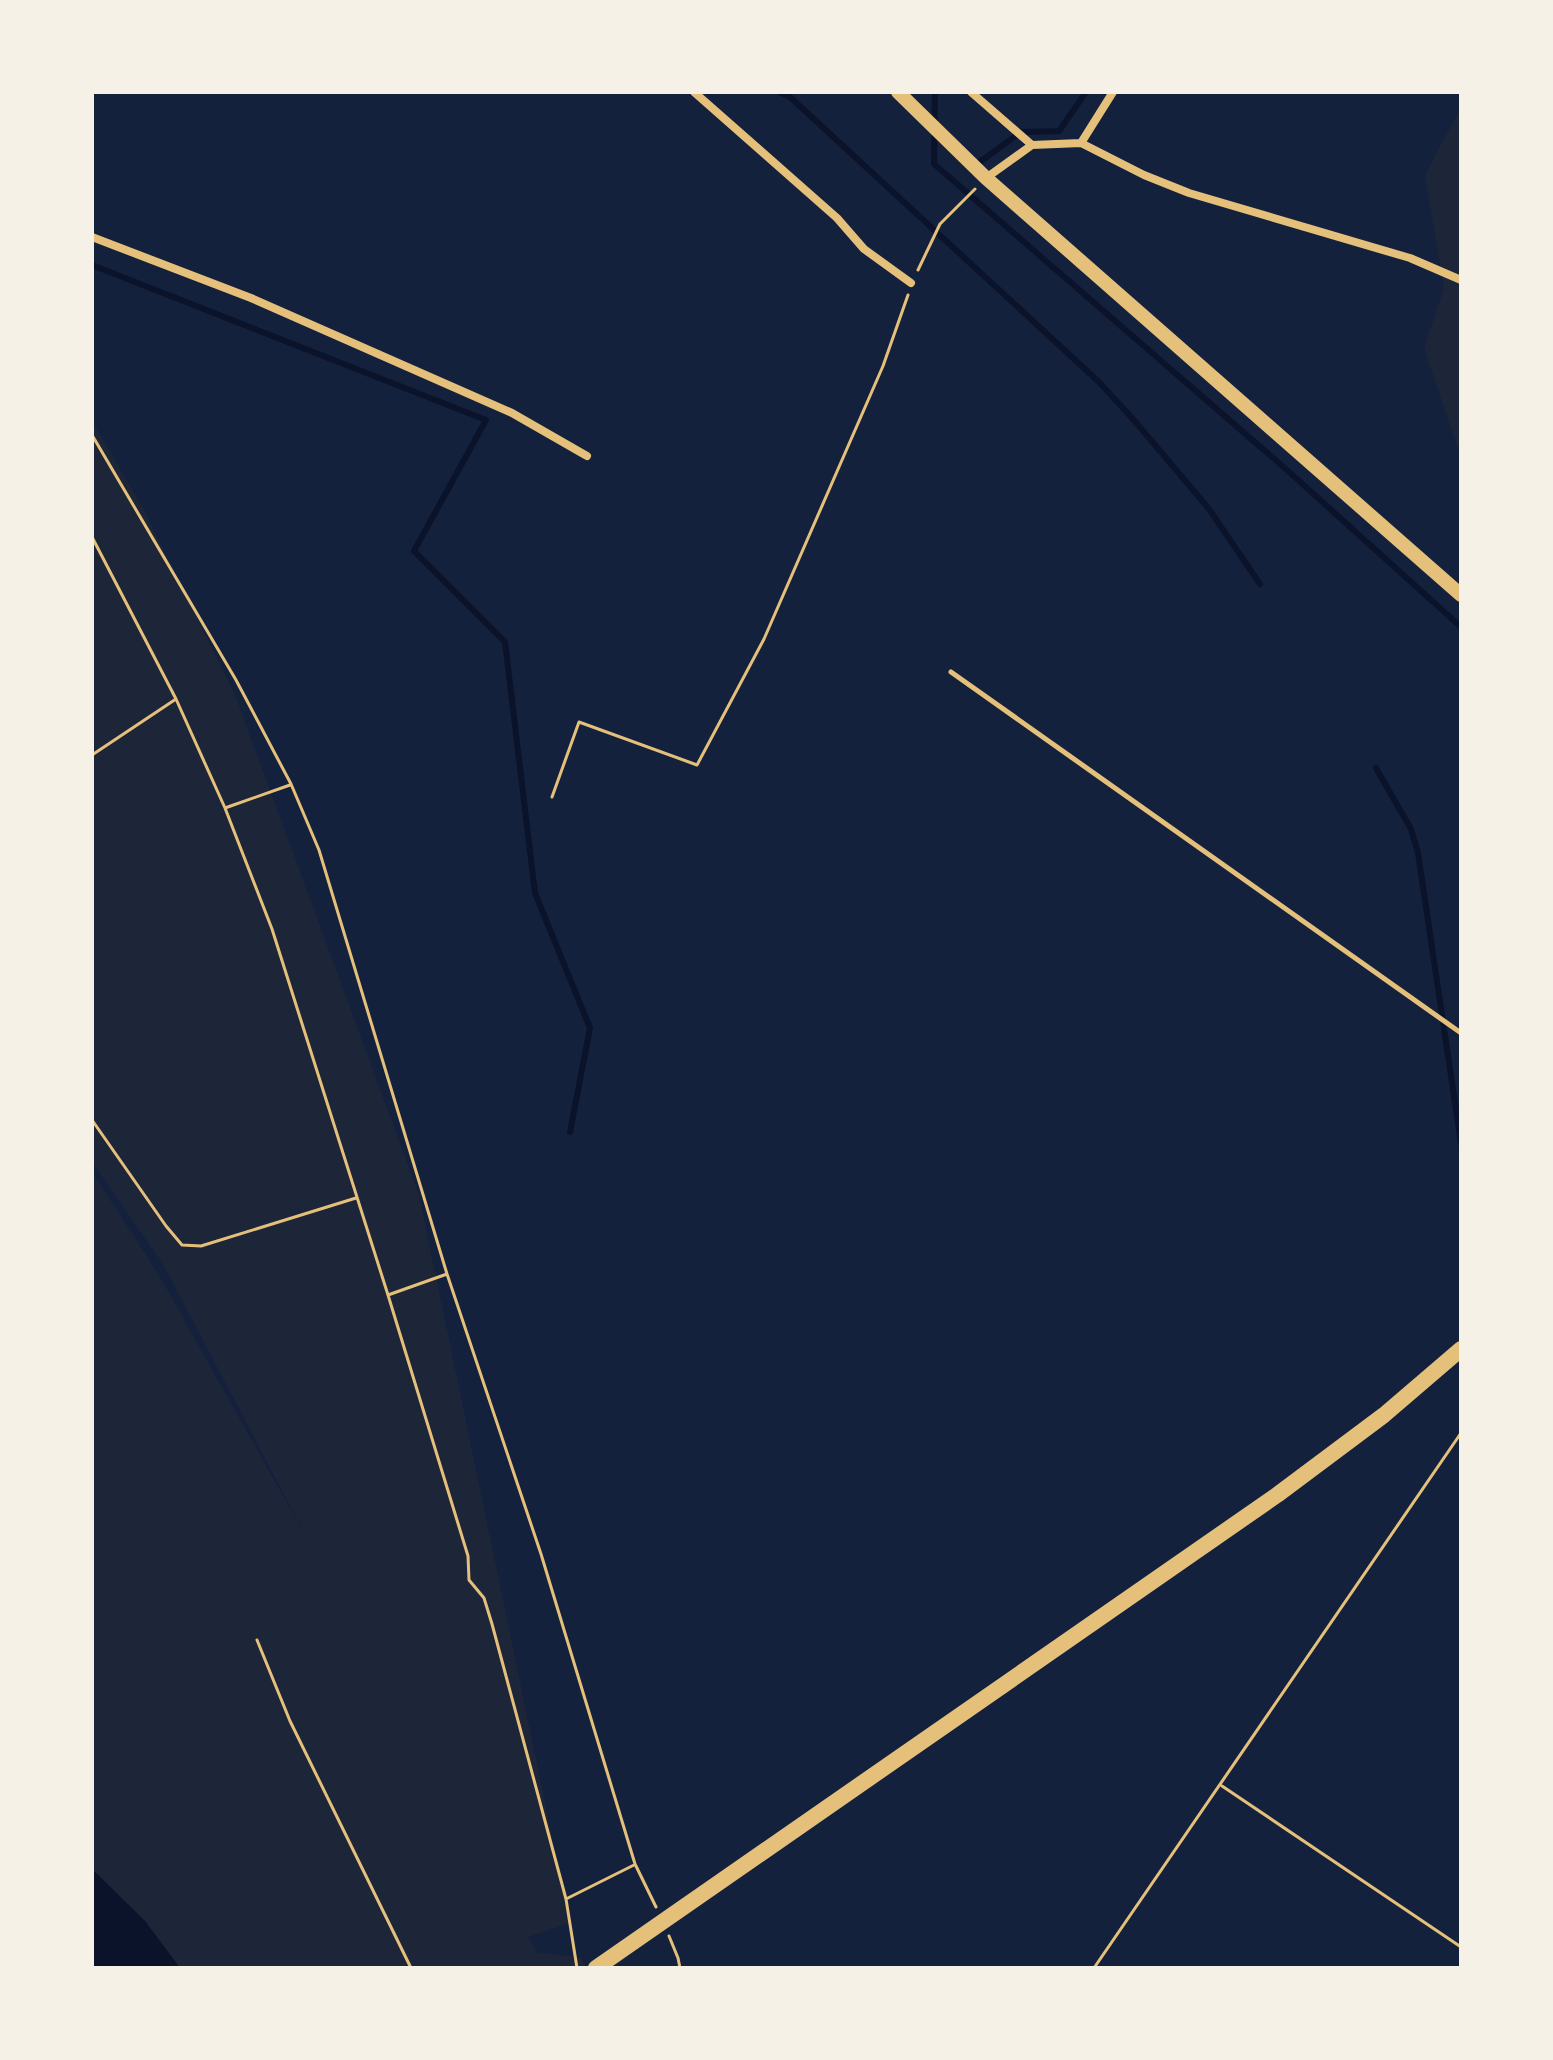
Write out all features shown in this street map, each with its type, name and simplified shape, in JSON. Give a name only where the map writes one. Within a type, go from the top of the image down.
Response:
[{"type":"highway","points":[[596,1968],[1277,1495],[1384,1415],[1461,1349]]},
{"type":"main road","points":[[898,92],[986,178],[1461,595]]},
{"type":"street","points":[[694,92],[837,218],[864,249],[911,283]]},
{"type":"street","points":[[971,92],[1032,145]]},
{"type":"street","points":[[1081,143],[1113,92]]},
{"type":"street","points":[[986,178],[1032,145],[1081,143],[1144,175],[1189,193],[1410,258],[1461,280]]},
{"type":"street","points":[[92,237],[251,298],[512,413],[587,456]]},
{"type":"lane","points":[[951,672],[1461,1033]]},
{"type":"path","points":[[552,797],[579,722],[697,765],[764,639],[883,366],[911,283],[940,224],[986,178]]},
{"type":"path","points":[[92,435],[236,680],[291,784],[324,865],[447,1274],[541,1554],[635,1864],[663,1922],[680,1968]]},
{"type":"path","points":[[92,537],[176,699],[225,808],[272,929],[468,1556],[469,1580],[484,1598],[492,1624],[566,1899],[577,1968]]},
{"type":"path","points":[[92,755],[176,699]]},
{"type":"path","points":[[225,808],[291,784]]},
{"type":"path","points":[[92,1120],[182,1245],[201,1246],[357,1198]]},
{"type":"path","points":[[388,1295],[447,1274]]},
{"type":"path","points":[[1094,1968],[1461,1433]]},
{"type":"path","points":[[257,1640],[290,1721],[411,1968]]},
{"type":"path","points":[[1220,1786],[1461,1947]]},
{"type":"path","points":[[566,1899],[635,1864]]},
{"type":"shaded area","points":[[1461,107],[1461,458],[1424,348],[1444,288],[1425,175]]},
{"type":"shaded area","points":[[92,421],[144,510],[235,695],[419,1195],[570,1923],[528,1937],[537,1953],[581,1957],[584,1968],[180,1968],[145,1921],[92,1869],[92,1172],[159,1275],[309,1542],[163,1264],[92,1162]]},
{"type":"shaded area","points":[[92,1869],[145,1921],[180,1968],[92,1968]]},
{"type":"waterway","points":[[779,92],[790,97],[1099,382],[1209,509],[1260,584]]},
{"type":"waterway","points":[[935,92],[934,164],[1287,470],[1461,627]]},
{"type":"waterway","points":[[981,161],[1021,132],[1059,131],[1086,92]]},
{"type":"waterway","points":[[92,265],[486,420],[414,551],[505,642],[535,893],[590,1028],[570,1132]]},
{"type":"waterway","points":[[1376,768],[1411,829],[1418,853],[1461,1143]]}]
